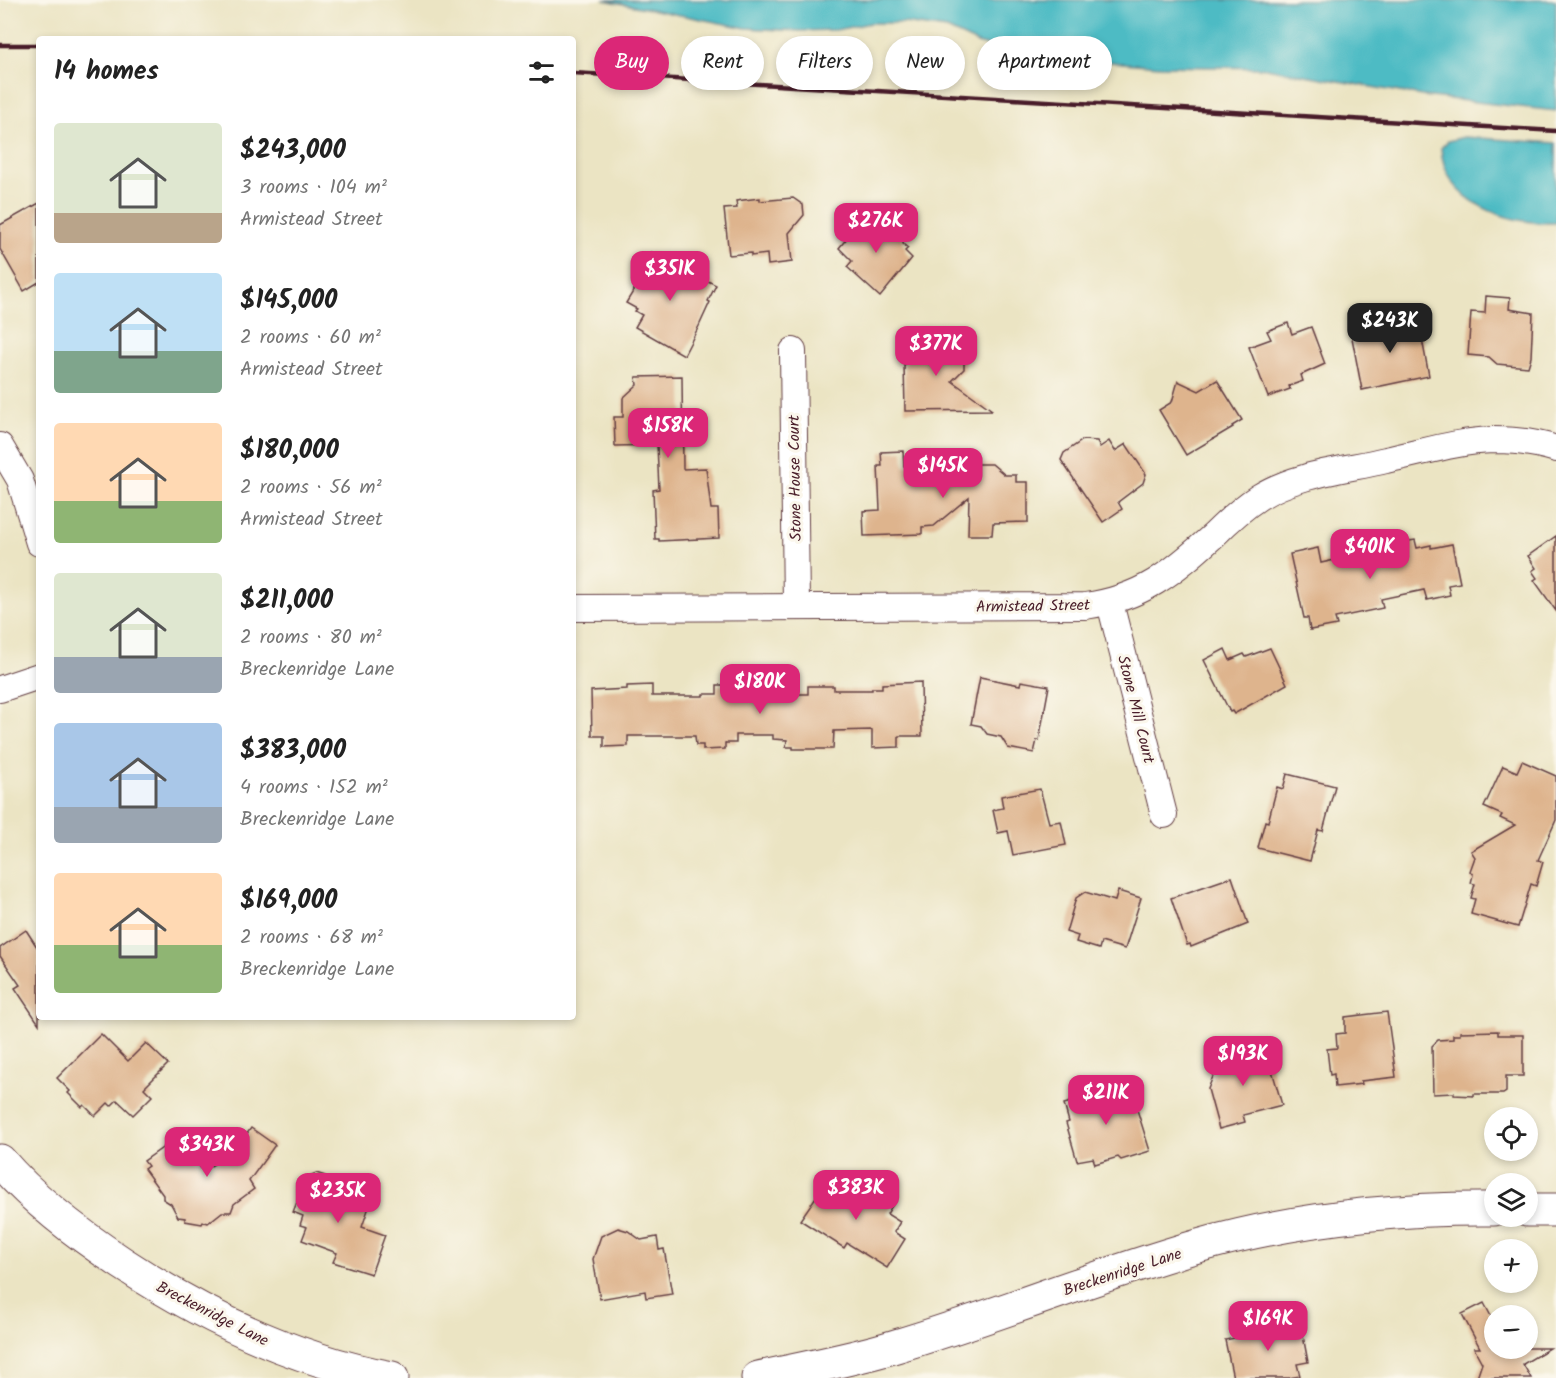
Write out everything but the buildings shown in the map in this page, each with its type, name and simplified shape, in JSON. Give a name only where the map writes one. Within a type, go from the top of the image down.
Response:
[{"type":"street","name":"Stone House Court","points":[[793,351],[796,606]]},
{"type":"street","name":"Armistead Street","points":[[576,608],[1085,606],[1110,603],[1150,586],[1171,572],[1239,511],[1261,496],[1306,478],[1463,443],[1516,440],[1538,443],[1556,449]]},
{"type":"street","points":[[0,446],[20,480],[36,533]]},
{"type":"street","name":"Stone Mill Court","points":[[1110,603],[1164,815]]},
{"type":"street","points":[[0,689],[36,677]]},
{"type":"street","name":"Breckenridge Lane","points":[[0,1161],[50,1211],[102,1250],[166,1292],[223,1321],[297,1353],[392,1378]]},
{"type":"street","name":"Breckenridge Lane","points":[[758,1378],[825,1365],[895,1346],[1139,1264],[1199,1246],[1276,1228],[1346,1217],[1438,1208],[1484,1209]]},
{"type":"street","points":[[1538,1210],[1556,1210]]},
{"type":"water","points":[[604,0],[1556,0],[1556,111],[1422,96],[1266,68],[1160,66],[1112,62],[1112,36],[977,36],[977,43],[947,29],[904,23],[870,23],[836,30],[746,28]]},
{"type":"water","points":[[1464,137],[1556,143],[1556,223],[1518,220],[1482,207],[1466,197],[1454,183],[1445,167],[1441,148],[1448,141]]},
{"type":"railway","points":[[0,45],[36,45]]},
{"type":"railway","points":[[576,73],[1556,131]]}]
